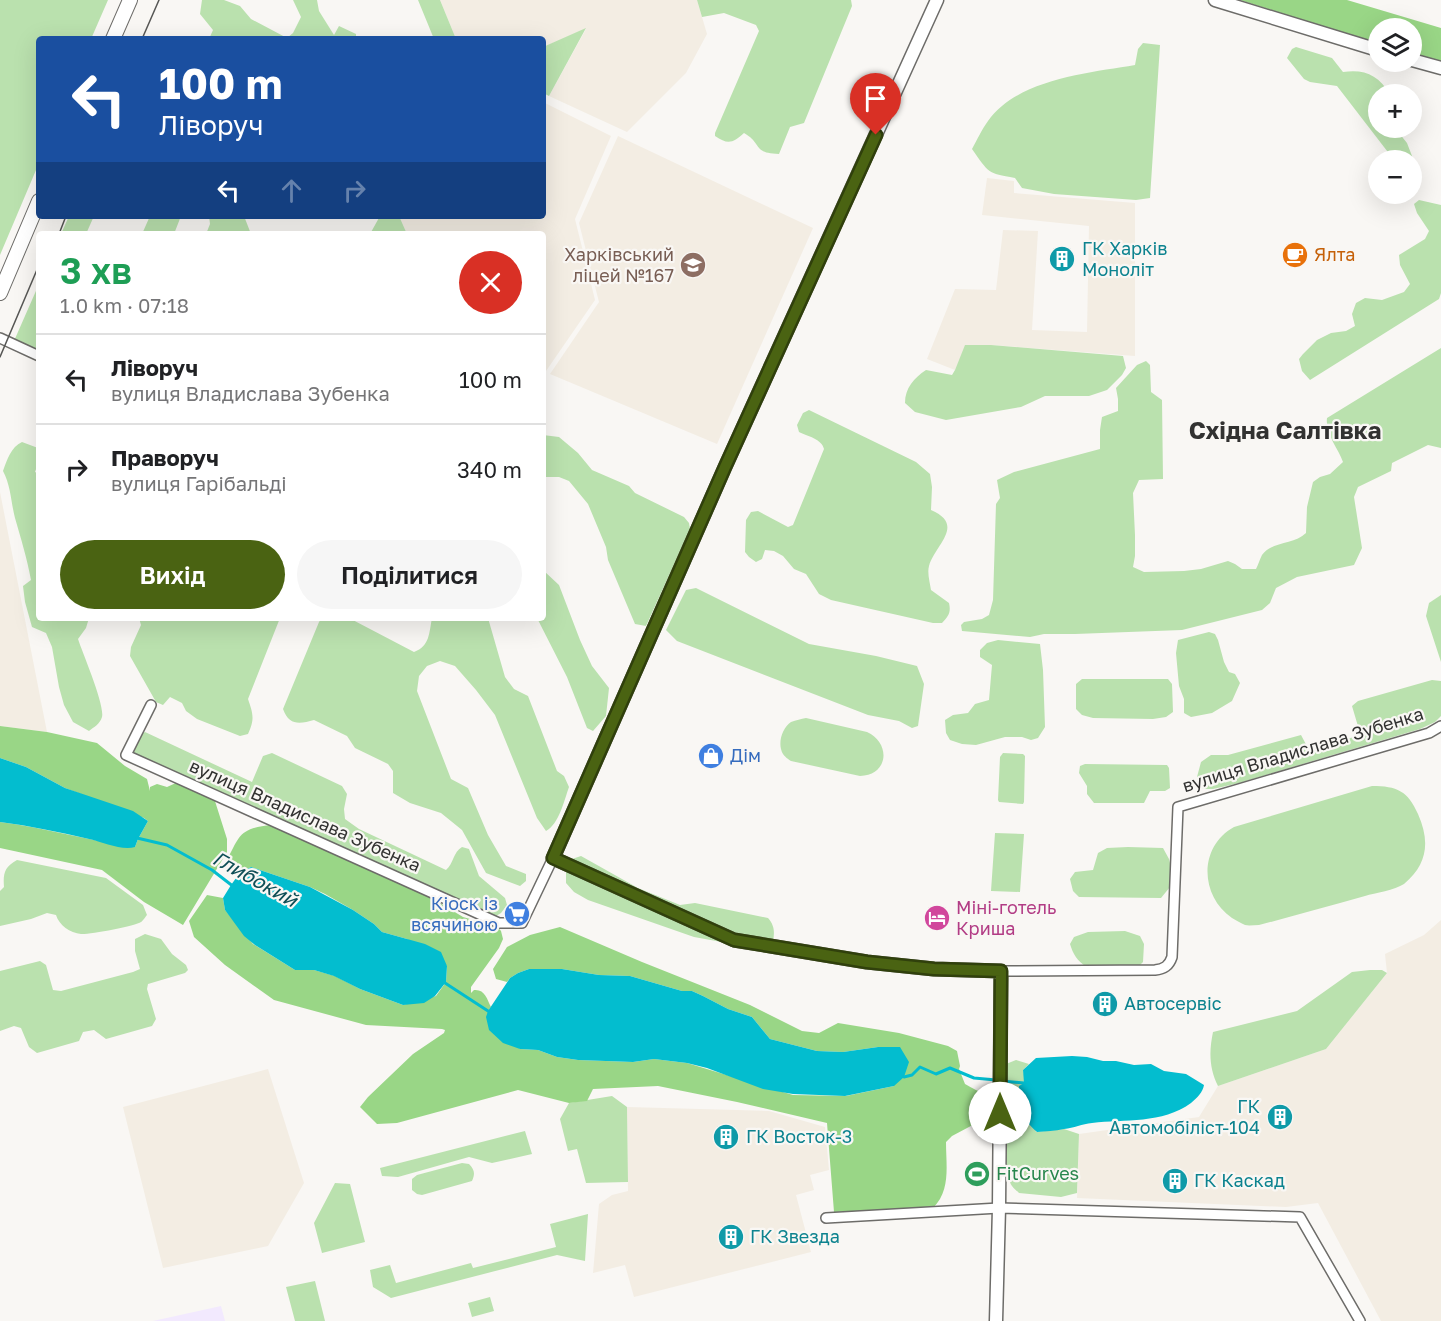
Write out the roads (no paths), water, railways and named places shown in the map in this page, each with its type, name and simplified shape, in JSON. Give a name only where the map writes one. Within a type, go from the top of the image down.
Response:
[{"type":"main road","points":[[114,36],[130,0]]},
{"type":"main road","points":[[0,293],[3,275],[36,207]]},
{"type":"street","points":[[553,858],[725,467],[937,0]]},
{"type":"street","points":[[1215,0],[1368,47]]},
{"type":"street","points":[[1422,63],[1441,68]]},
{"type":"street","points":[[0,338],[36,355]]},
{"type":"street","name":"вулиця Владислава Зубенка","points":[[151,705],[126,755],[499,923],[522,923],[553,858],[734,940],[867,962],[934,969],[1001,971],[1155,970],[1164,968],[1172,957],[1178,807],[1429,733],[1441,726]]},
{"type":"street","points":[[996,1321],[1001,971]]},
{"type":"street","points":[[826,1218],[999,1208],[1300,1217],[1360,1321]]},
{"type":"water","points":[[0,758],[26,767],[65,788],[133,811],[148,821],[135,847],[118,847],[56,832],[0,822]]},
{"type":"water","points":[[251,867],[310,887],[353,910],[382,932],[425,944],[441,952],[447,966],[446,982],[435,996],[424,1003],[403,1005],[360,989],[334,976],[314,970],[295,970],[244,936],[225,910],[223,898],[239,874]]},
{"type":"water","points":[[529,969],[562,969],[599,975],[630,976],[682,991],[692,991],[728,1009],[752,1017],[770,1039],[817,1051],[843,1052],[878,1047],[900,1047],[909,1062],[904,1077],[894,1086],[845,1096],[793,1094],[763,1089],[687,1063],[654,1059],[633,1062],[578,1060],[557,1057],[538,1050],[520,1049],[503,1043],[489,1030],[486,1017],[510,978]]},
{"type":"water","points":[[1072,1056],[1134,1065],[1151,1064],[1164,1071],[1186,1074],[1204,1085],[1199,1095],[1191,1103],[1180,1110],[1156,1118],[1092,1123],[1061,1130],[1037,1132],[1027,1121],[1020,1106],[1019,1086],[1024,1083],[1023,1070],[1036,1058]]},
{"type":"waterway","name":"Глибокий","points":[[137,838],[167,845],[212,870],[234,887]]},
{"type":"waterway","name":"Глибокий","points":[[442,981],[488,1011]]},
{"type":"waterway","name":"Глибокий","points":[[904,1077],[912,1075],[920,1067],[936,1074],[950,1068],[974,1078],[996,1080]]},
{"type":"waterway","name":"Глибокий","points":[[1002,1081],[1024,1083]]},
{"type":"tram line","points":[[143,36],[159,0]]},
{"type":"tram line","points":[[60,231],[65,219]]},
{"type":"tram line","points":[[0,357],[36,272]]},
{"type":"place","name":"Ялта","points":[[1295,255]]},
{"type":"place","name":"ГК Харків Моноліт","points":[[1062,259]]},
{"type":"place","name":"Харківський ліцей №167","points":[[693,265]]},
{"type":"place","name":"Дім","points":[[711,756]]},
{"type":"place","name":"Кіоск із всячиною","points":[[517,914]]},
{"type":"place","name":"Міні-готель Криша","points":[[937,918]]},
{"type":"place","name":"Автосервіс","points":[[1105,1004]]},
{"type":"place","name":"ГК Автомобіліст-104","points":[[1280,1117]]},
{"type":"place","name":"ГК Восток-3","points":[[726,1137]]},
{"type":"place","name":"FitCurves","points":[[977,1174]]},
{"type":"place","name":"ГК Каскад","points":[[1175,1181]]},
{"type":"place","name":"ГК Звезда","points":[[731,1237]]},
{"type":"district","name":"Східна Салтівка","points":[[1285,431]]}]
